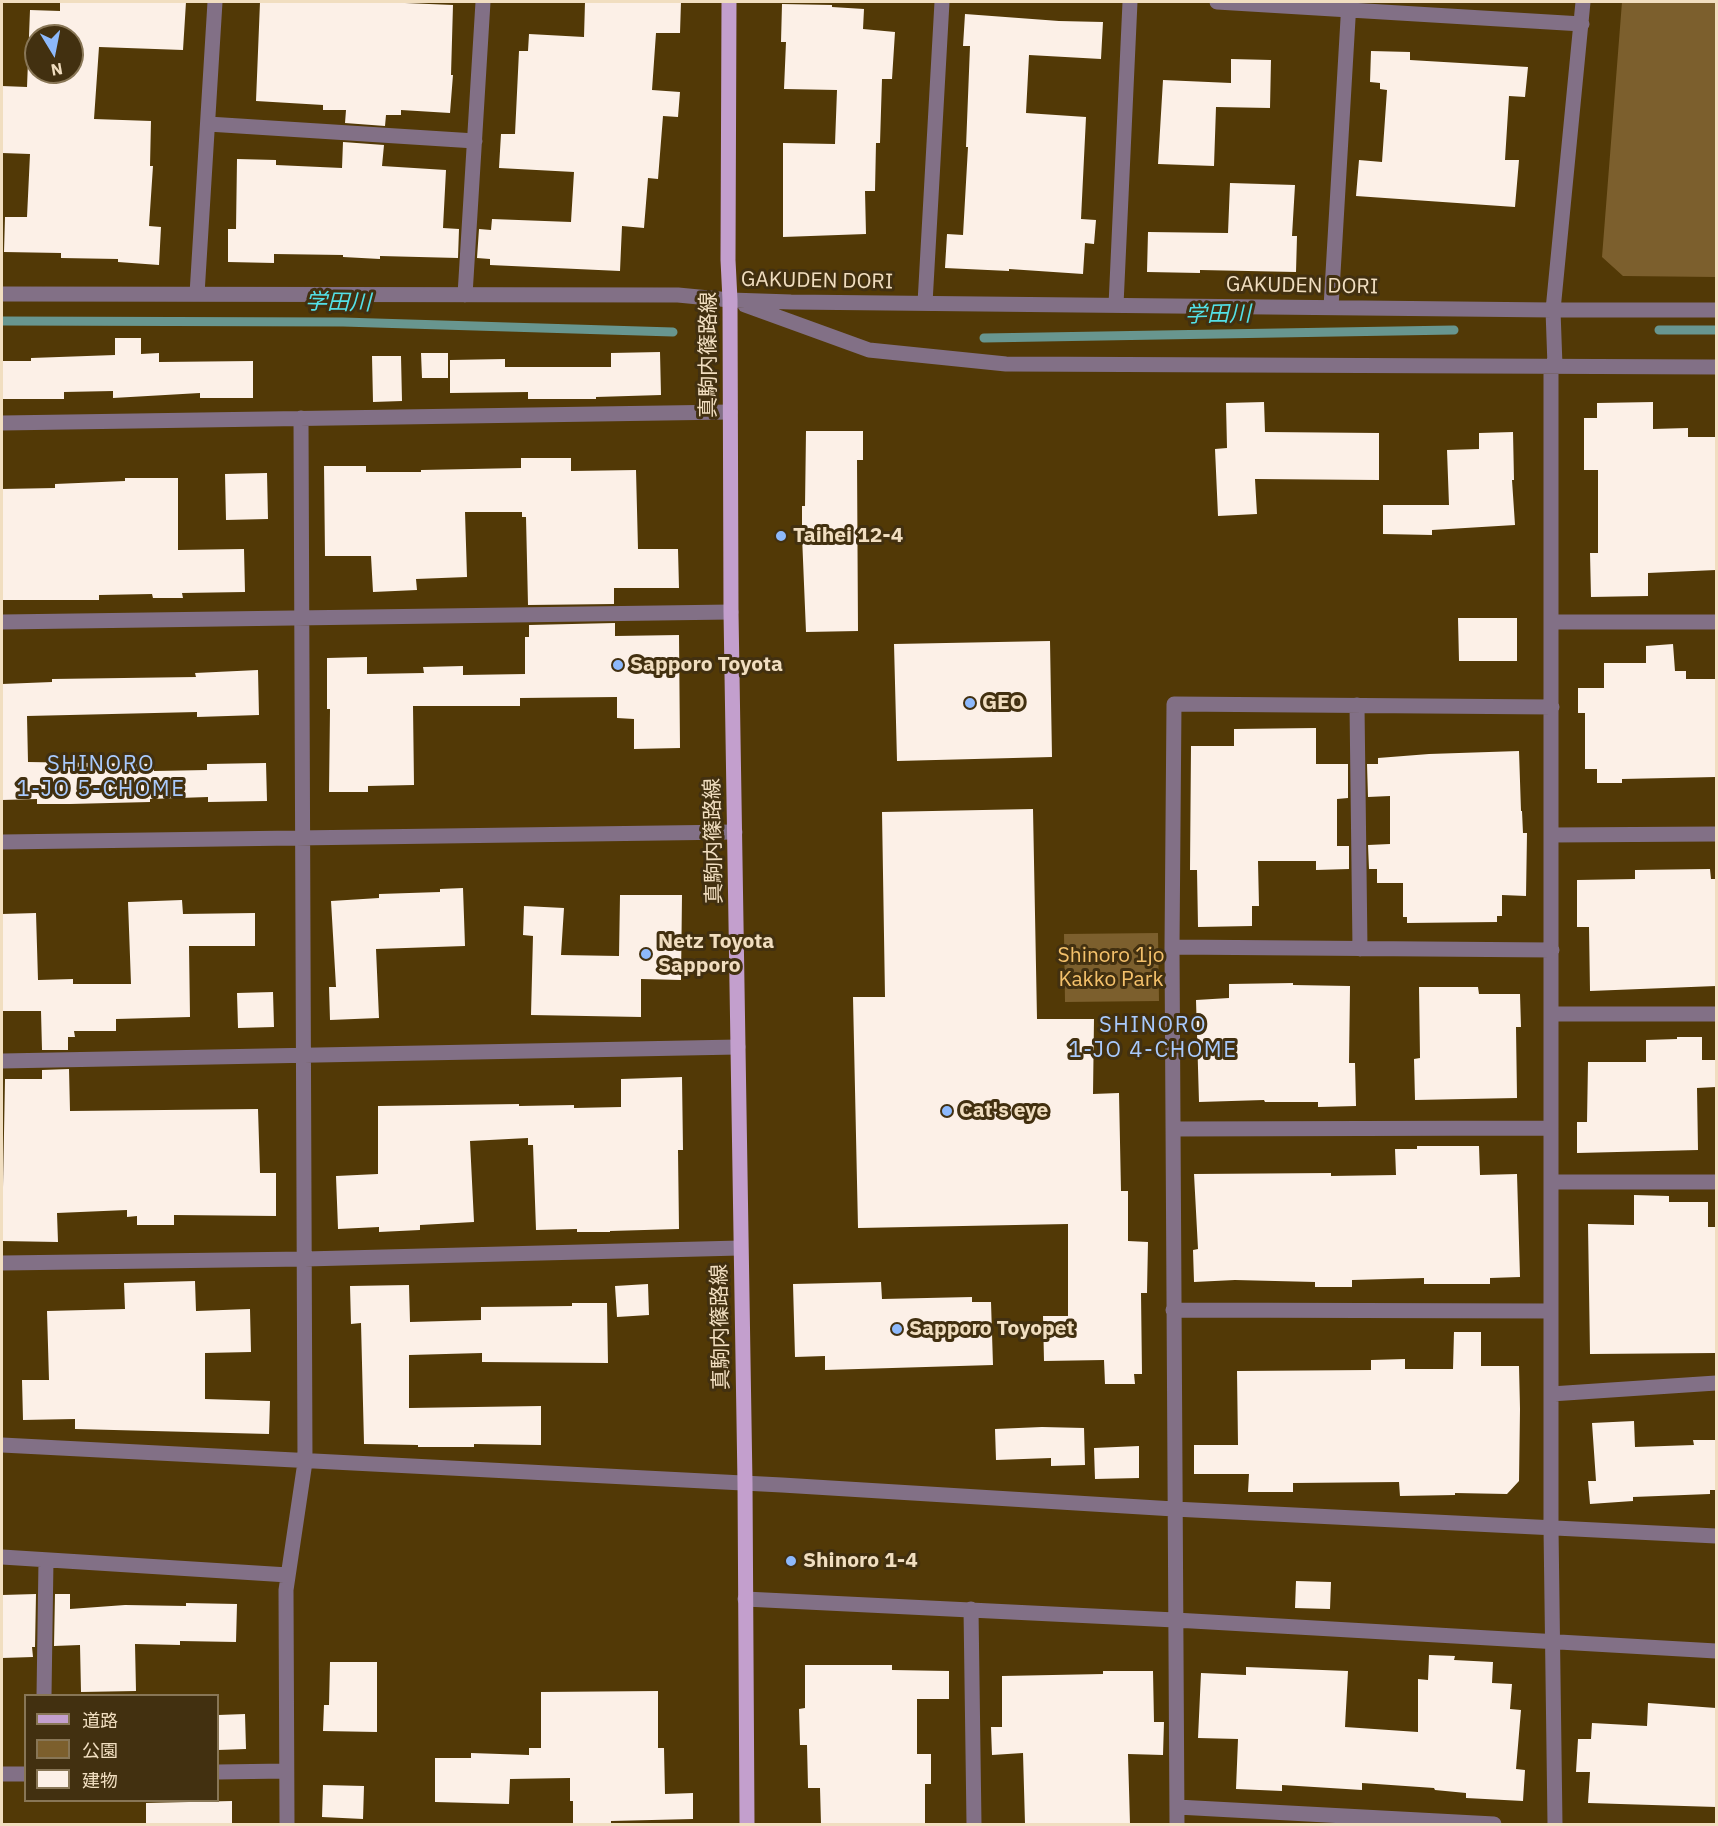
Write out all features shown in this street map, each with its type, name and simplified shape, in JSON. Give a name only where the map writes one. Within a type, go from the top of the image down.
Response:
[{"type":"main road","name":"真駒内篠路線","points":[[729,2],[728,260],[731,612],[745,1483],[747,1824]]},
{"type":"street","points":[[197,294],[215,2]]},
{"type":"street","points":[[465,295],[483,2]]},
{"type":"street","points":[[925,303],[942,2]]},
{"type":"street","points":[[1116,305],[1130,2]]},
{"type":"street","points":[[1217,2],[1349,6],[1582,24]]},
{"type":"street","points":[[1555,1824],[1550,1311],[1553,310],[1583,2]]},
{"type":"street","points":[[1331,307],[1349,6]]},
{"type":"street","points":[[208,124],[475,141]]},
{"type":"street","points":[[2,294],[678,295],[730,300]]},
{"type":"street","name":"GAKUDEN DORI","points":[[730,300],[1716,310]]},
{"type":"street","name":"GAKUDEN DORI","points":[[730,300],[869,350],[1006,364],[1716,367]]},
{"type":"street","points":[[2,423],[730,412]]},
{"type":"street","points":[[286,1824],[286,1590],[305,1462],[301,418]]},
{"type":"street","points":[[2,622],[731,612]]},
{"type":"street","points":[[1552,622],[1716,622]]},
{"type":"street","points":[[1177,1824],[1172,947],[1174,704],[1552,707]]},
{"type":"street","points":[[1357,705],[1360,949]]},
{"type":"street","points":[[2,842],[735,832]]},
{"type":"street","points":[[1552,834],[1716,834]]},
{"type":"street","points":[[1172,947],[1552,950]]},
{"type":"street","points":[[1552,1014],[1716,1014]]},
{"type":"street","points":[[2,1061],[738,1047]]},
{"type":"street","points":[[1173,1129],[1551,1128]]},
{"type":"street","points":[[1551,1182],[1716,1182]]},
{"type":"street","points":[[2,1263],[305,1259],[740,1248]]},
{"type":"street","points":[[1173,1310],[1550,1311]]},
{"type":"street","points":[[1551,1394],[1716,1383]]},
{"type":"street","points":[[2,1445],[1716,1536]]},
{"type":"street","points":[[2,1557],[288,1575]]},
{"type":"street","points":[[44,1694],[46,1560]]},
{"type":"street","points":[[745,1599],[971,1609],[1716,1651]]},
{"type":"street","points":[[971,1609],[974,1824]]},
{"type":"street","points":[[219,1772],[286,1771]]},
{"type":"street","points":[[2,1774],[24,1774]]},
{"type":"street","points":[[1177,1807],[1494,1824]]},
{"type":"green space","points":[[1622,2],[1716,2],[1716,277],[1623,276],[1602,257]]},
{"type":"green space","name":"Shinoro 1jo Kakko Park","points":[[1158,933],[1159,1001],[1065,1002],[1064,934]]},
{"type":"building","points":[[60,2],[186,2],[183,50],[99,47],[94,119],[151,121],[150,166],[153,166],[149,226],[161,227],[159,265],[118,262],[118,259],[61,258],[61,253],[4,252],[5,217],[27,217],[30,154],[2,153],[2,86],[84,84],[84,24],[29,24],[30,10],[60,11]]},
{"type":"building","points":[[260,2],[405,2],[453,5],[451,75],[453,75],[450,113],[401,110],[401,115],[386,115],[385,126],[345,123],[346,110],[323,110],[323,105],[256,101]]},
{"type":"building","points":[[585,2],[681,2],[680,33],[656,33],[652,90],[680,92],[678,117],[663,116],[658,179],[648,178],[644,228],[622,226],[620,271],[490,265],[490,259],[477,258],[479,229],[491,230],[492,219],[571,222],[574,172],[499,168],[501,134],[515,134],[519,51],[528,51],[529,34],[584,37]]},
{"type":"building","points":[[782,4],[832,5],[832,7],[864,9],[863,29],[895,32],[892,79],[882,79],[880,143],[876,143],[875,191],[865,191],[866,234],[783,237],[783,143],[835,144],[837,90],[784,89],[786,42],[781,42]]},
{"type":"building","points":[[965,14],[1103,22],[1101,59],[1029,55],[1026,113],[1086,117],[1081,219],[1096,220],[1094,244],[1085,243],[1083,274],[945,268],[947,234],[963,235],[970,46],[963,46]]},
{"type":"building","points":[[1371,51],[1410,52],[1410,60],[1528,67],[1525,97],[1509,96],[1505,160],[1519,160],[1515,207],[1356,196],[1359,160],[1382,162],[1387,90],[1380,89],[1380,83],[1370,82]]},
{"type":"building","points":[[1231,59],[1271,60],[1270,108],[1216,107],[1214,166],[1158,164],[1163,80],[1231,83]]},
{"type":"building","points":[[343,142],[384,145],[382,166],[446,170],[443,228],[459,229],[458,258],[380,256],[380,259],[343,257],[343,255],[274,254],[274,263],[228,262],[228,229],[236,229],[237,159],[276,160],[276,165],[342,168]]},
{"type":"building","points":[[1230,183],[1295,185],[1292,236],[1297,236],[1296,272],[1200,270],[1200,273],[1147,272],[1148,232],[1228,233]]},
{"type":"building","points":[[115,338],[141,338],[141,354],[159,353],[159,362],[253,361],[253,398],[200,398],[200,393],[113,398],[113,391],[64,392],[64,399],[2,399],[2,361],[115,355]]},
{"type":"building","points":[[660,352],[661,395],[596,397],[596,399],[528,399],[528,392],[450,393],[450,360],[505,359],[505,367],[611,367],[611,353]]},
{"type":"building","points":[[421,353],[448,353],[448,378],[422,378]]},
{"type":"building","points":[[372,356],[401,356],[402,401],[373,402]]},
{"type":"building","points":[[1264,402],[1265,432],[1379,433],[1379,480],[1255,479],[1257,514],[1218,516],[1215,449],[1227,448],[1226,403]]},
{"type":"building","points":[[1653,402],[1653,429],[1688,428],[1688,437],[1716,437],[1716,570],[1648,573],[1648,596],[1591,597],[1590,553],[1598,553],[1598,470],[1584,470],[1584,418],[1597,418],[1597,403]]},
{"type":"building","points":[[806,431],[863,431],[863,460],[857,460],[858,631],[806,632],[802,506],[805,506]]},
{"type":"building","points":[[1513,432],[1514,480],[1512,480],[1515,525],[1432,530],[1432,535],[1383,534],[1383,505],[1449,505],[1447,450],[1479,449],[1479,433]]},
{"type":"building","points":[[521,458],[571,458],[571,471],[636,470],[638,549],[678,549],[679,588],[614,588],[614,604],[528,605],[526,517],[522,517],[522,512],[465,512],[467,577],[416,579],[417,590],[373,592],[371,556],[325,556],[324,466],[366,466],[366,472],[521,468]]},
{"type":"building","points":[[267,473],[268,519],[226,520],[225,474]]},
{"type":"building","points":[[125,478],[178,478],[178,550],[244,549],[245,592],[182,593],[183,598],[153,598],[152,594],[99,595],[99,600],[2,600],[2,489],[55,488],[55,484],[125,481]]},
{"type":"building","points":[[1458,618],[1517,618],[1517,661],[1459,661]]},
{"type":"building","points":[[615,623],[615,636],[679,635],[680,748],[634,749],[634,719],[617,718],[617,697],[520,698],[520,706],[413,706],[414,785],[368,786],[368,792],[329,792],[330,709],[327,709],[327,658],[367,657],[367,674],[424,673],[423,667],[463,666],[463,675],[525,674],[525,637],[529,637],[529,625]]},
{"type":"building","points":[[1050,641],[1052,757],[897,761],[894,644]]},
{"type":"building","points":[[1673,644],[1675,671],[1686,671],[1686,679],[1716,679],[1716,777],[1622,779],[1622,783],[1597,783],[1597,769],[1585,769],[1585,713],[1578,713],[1578,688],[1604,688],[1604,663],[1646,663],[1646,646]]},
{"type":"building","points":[[258,670],[259,715],[197,717],[197,712],[27,716],[28,762],[153,764],[154,771],[207,770],[207,764],[266,763],[267,801],[208,802],[208,797],[150,799],[150,802],[37,804],[37,799],[2,800],[2,684],[52,682],[52,679],[196,677],[195,673]]},
{"type":"building","points":[[1316,728],[1316,764],[1348,764],[1348,798],[1337,799],[1337,846],[1349,846],[1349,869],[1316,870],[1316,861],[1258,861],[1259,906],[1252,906],[1252,926],[1198,927],[1197,870],[1190,870],[1191,746],[1234,746],[1234,729]]},
{"type":"building","points":[[1519,751],[1523,833],[1527,833],[1526,896],[1502,895],[1502,916],[1497,916],[1497,922],[1407,923],[1407,917],[1403,917],[1403,883],[1377,883],[1377,869],[1369,869],[1368,845],[1390,844],[1390,796],[1368,797],[1367,764],[1378,764],[1378,758]]},
{"type":"building","name":"Cat's eye","points":[[1033,809],[1037,1019],[1094,1019],[1093,1094],[1119,1093],[1121,1191],[1128,1191],[1128,1241],[1148,1242],[1147,1293],[1141,1293],[1142,1374],[1134,1374],[1135,1384],[1105,1384],[1104,1360],[1044,1361],[1043,1316],[1068,1316],[1068,1224],[858,1228],[853,997],[885,997],[882,812]]},
{"type":"building","points":[[1710,869],[1711,879],[1716,879],[1716,986],[1590,991],[1589,927],[1577,927],[1577,880],[1635,879],[1635,870]]},
{"type":"building","points":[[463,888],[465,946],[376,949],[379,1018],[330,1020],[329,987],[336,987],[331,901],[379,898],[379,894],[440,892],[440,889]]},
{"type":"building","points":[[620,895],[682,895],[681,980],[641,979],[641,1017],[531,1015],[533,936],[523,935],[524,906],[564,908],[561,955],[619,956]]},
{"type":"building","points":[[182,900],[183,914],[255,913],[255,946],[189,946],[190,1017],[116,1019],[116,1031],[74,1031],[75,1037],[68,1037],[68,1050],[42,1050],[41,1011],[2,1011],[2,914],[36,913],[38,980],[73,979],[73,984],[131,984],[128,902]]},
{"type":"building","points":[[1293,983],[1293,985],[1350,986],[1349,1063],[1355,1063],[1356,1106],[1318,1107],[1318,1102],[1265,1102],[1264,1100],[1199,1102],[1196,1000],[1229,998],[1229,984]]},
{"type":"building","points":[[1419,987],[1478,987],[1479,994],[1520,994],[1521,1027],[1516,1027],[1517,1098],[1415,1100],[1414,1059],[1420,1058]]},
{"type":"building","points":[[273,992],[274,1027],[238,1028],[237,993]]},
{"type":"building","points":[[1677,1037],[1702,1037],[1702,1060],[1716,1060],[1716,1087],[1697,1088],[1698,1150],[1577,1153],[1577,1122],[1587,1122],[1588,1062],[1646,1062],[1646,1040],[1677,1039]]},
{"type":"building","points":[[69,1069],[70,1111],[258,1109],[260,1173],[276,1173],[276,1216],[174,1215],[174,1225],[137,1225],[137,1216],[127,1217],[127,1210],[57,1213],[58,1242],[2,1241],[5,1079],[42,1079],[42,1070]]},
{"type":"building","points":[[682,1077],[683,1150],[678,1150],[679,1229],[610,1232],[577,1232],[577,1229],[536,1230],[533,1145],[528,1145],[528,1138],[470,1141],[474,1222],[420,1225],[420,1230],[379,1232],[379,1227],[338,1229],[336,1176],[378,1174],[378,1106],[519,1104],[519,1106],[574,1105],[574,1108],[621,1107],[621,1079]]},
{"type":"building","points":[[1417,1146],[1479,1146],[1480,1175],[1517,1174],[1520,1277],[1490,1278],[1490,1284],[1424,1284],[1424,1278],[1352,1280],[1352,1287],[1315,1287],[1315,1282],[1235,1280],[1194,1282],[1193,1250],[1198,1249],[1194,1174],[1396,1175],[1395,1149],[1417,1149]]},
{"type":"building","points":[[1634,1195],[1669,1196],[1669,1202],[1708,1202],[1708,1227],[1716,1227],[1716,1353],[1590,1354],[1588,1224],[1634,1225]]},
{"type":"building","points":[[195,1281],[196,1311],[250,1309],[251,1352],[205,1353],[205,1399],[270,1401],[269,1434],[75,1429],[75,1419],[23,1420],[22,1380],[49,1380],[47,1311],[125,1309],[124,1283]]},
{"type":"building","points":[[881,1282],[882,1299],[972,1297],[972,1302],[991,1302],[993,1365],[825,1370],[825,1356],[795,1357],[793,1284]]},
{"type":"building","points":[[648,1284],[649,1315],[617,1317],[615,1286]]},
{"type":"building","points":[[409,1285],[410,1322],[481,1320],[481,1307],[572,1306],[572,1303],[607,1303],[608,1363],[482,1362],[482,1353],[409,1355],[409,1408],[541,1406],[541,1445],[474,1444],[474,1447],[418,1447],[418,1445],[364,1444],[361,1323],[351,1324],[350,1286]]},
{"type":"building","points":[[1454,1332],[1481,1332],[1481,1366],[1519,1366],[1519,1481],[1507,1494],[1455,1493],[1455,1495],[1400,1496],[1399,1482],[1293,1483],[1293,1492],[1248,1492],[1249,1474],[1194,1474],[1194,1445],[1238,1445],[1237,1371],[1371,1370],[1371,1360],[1405,1359],[1405,1369],[1453,1369]]},
{"type":"building","points":[[1634,1421],[1635,1447],[1694,1445],[1693,1440],[1716,1440],[1716,1490],[1710,1490],[1710,1494],[1633,1497],[1633,1501],[1590,1504],[1588,1481],[1596,1481],[1592,1423]]},
{"type":"building","points":[[1084,1428],[1085,1465],[1051,1466],[1051,1458],[996,1460],[995,1429]]},
{"type":"building","points":[[1139,1446],[1139,1478],[1095,1479],[1094,1448]]},
{"type":"building","points":[[1296,1581],[1331,1582],[1330,1609],[1295,1608]]},
{"type":"building","points":[[36,1594],[33,1657],[2,1658],[2,1595]]},
{"type":"building","points":[[55,1594],[70,1594],[70,1609],[125,1605],[186,1606],[186,1603],[237,1604],[236,1642],[180,1641],[180,1645],[135,1644],[136,1691],[81,1692],[80,1645],[54,1646]]},
{"type":"building","points":[[1429,1655],[1455,1656],[1454,1660],[1493,1662],[1492,1683],[1512,1684],[1510,1709],[1521,1710],[1516,1769],[1525,1770],[1523,1801],[1466,1798],[1466,1793],[1435,1790],[1434,1788],[1362,1783],[1362,1790],[1282,1785],[1282,1791],[1236,1789],[1238,1739],[1198,1738],[1201,1673],[1246,1675],[1246,1667],[1348,1671],[1345,1727],[1418,1732],[1418,1679],[1428,1680]]},
{"type":"building","points":[[330,1662],[377,1662],[377,1732],[323,1731],[324,1705],[329,1705]]},
{"type":"building","points":[[805,1665],[892,1665],[892,1670],[949,1671],[949,1699],[917,1699],[917,1754],[931,1754],[931,1784],[925,1784],[925,1824],[821,1824],[820,1788],[808,1788],[807,1745],[800,1745],[799,1709],[805,1708]]},
{"type":"building","points":[[1103,1671],[1153,1671],[1154,1722],[1164,1722],[1163,1755],[1128,1754],[1130,1824],[1025,1824],[1023,1753],[992,1755],[991,1727],[1002,1727],[1002,1676],[1103,1674]]},
{"type":"building","points":[[658,1691],[658,1748],[664,1748],[665,1794],[693,1793],[693,1819],[573,1824],[570,1778],[510,1779],[509,1804],[435,1802],[435,1758],[471,1758],[471,1753],[529,1755],[529,1748],[541,1748],[541,1692]]},
{"type":"building","points":[[1648,1703],[1716,1708],[1716,1807],[1588,1803],[1590,1772],[1576,1772],[1578,1739],[1591,1739],[1592,1723],[1647,1726]]},
{"type":"building","points":[[245,1714],[246,1749],[219,1750],[219,1715]]},
{"type":"building","points":[[323,1785],[364,1786],[363,1819],[322,1817]]},
{"type":"building","points":[[232,1801],[232,1824],[146,1824],[146,1803]]},
{"type":"waterway","name":"学田川","points":[[2,321],[343,322],[673,332]]},
{"type":"waterway","name":"学田川","points":[[984,338],[1454,330]]},
{"type":"waterway","name":"学田川","points":[[1659,330],[1716,330]]},
{"type":"place","name":"Taihei 12-4","points":[[781,536]]},
{"type":"place","name":"Sapporo Toyota","points":[[618,665]]},
{"type":"place","name":"GEO","points":[[970,703]]},
{"type":"place","name":"Netz Toyota Sapporo","points":[[646,954]]},
{"type":"place","name":"Cat's eye","points":[[947,1111]]},
{"type":"place","name":"Sapporo Toyopet","points":[[897,1329]]},
{"type":"place","name":"Shinoro 1-4","points":[[791,1561]]},
{"type":"district","name":"SHINORO 1-JO 5-CHOME","points":[[101,778]]},
{"type":"district","name":"SHINORO 1-JO 4-CHOME","points":[[1153,1038]]}]
